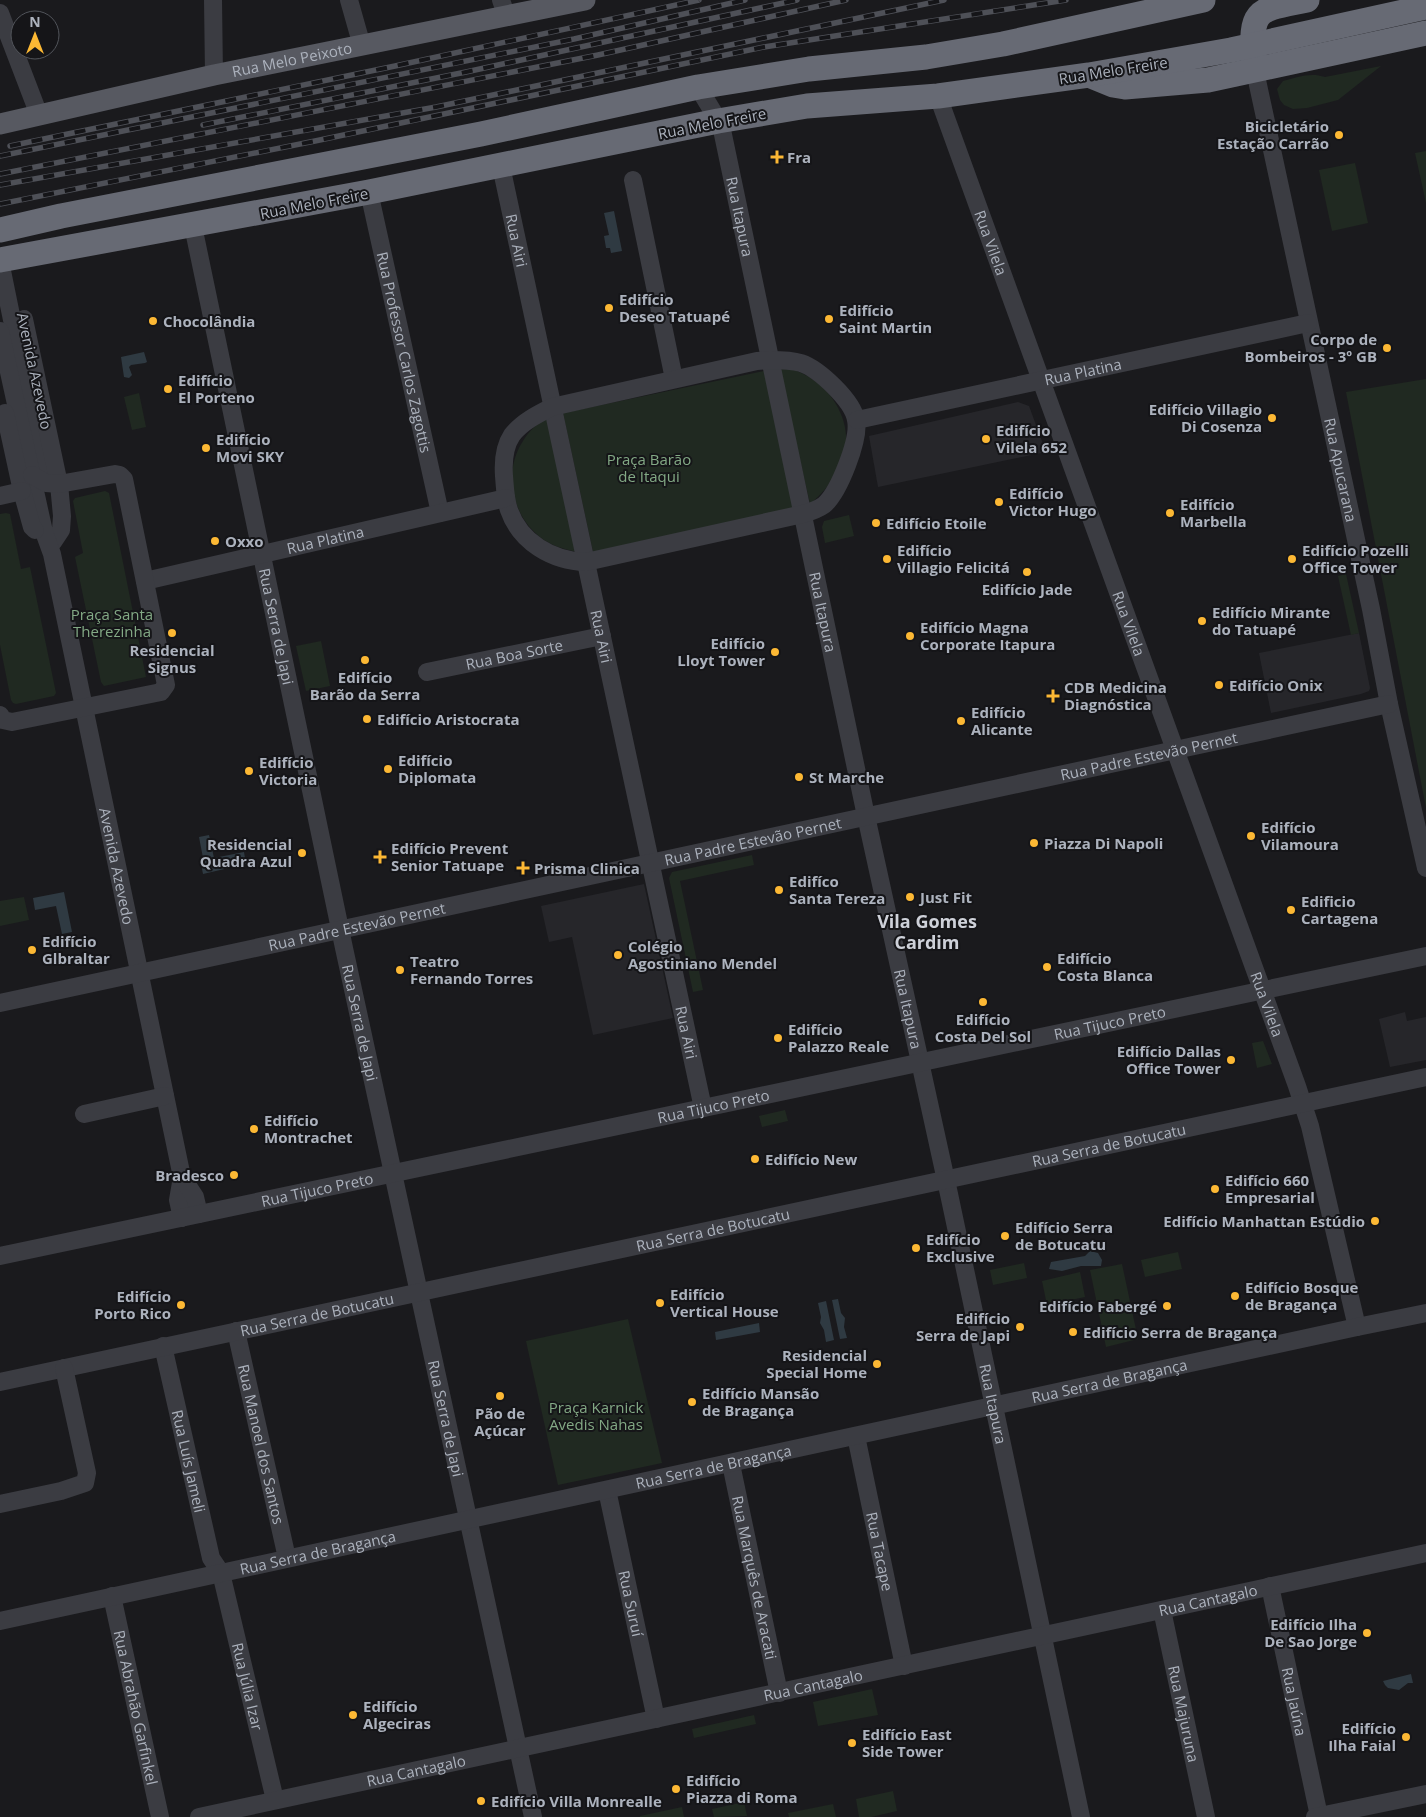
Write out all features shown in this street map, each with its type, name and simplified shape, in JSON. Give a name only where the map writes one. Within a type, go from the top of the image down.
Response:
[{"type":"highway","points":[[0,230],[71,214],[481,134],[698,87],[809,69],[935,56],[1003,44],[1203,0]]},
{"type":"highway","points":[[1255,71],[1252,45],[1254,24],[1257,17],[1269,8],[1307,0]]},
{"type":"highway","name":"Rua Melo Freire","points":[[4,260],[369,192],[718,121],[807,106],[938,96],[1089,75],[1252,45],[1426,7]]},
{"type":"highway","points":[[1089,75],[1113,85],[1140,87],[1208,80],[1426,33]]},
{"type":"highway","points":[[193,226],[195,207],[197,201],[202,198],[458,146],[481,134]]},
{"type":"main road","name":"Rua Melo Peixoto","points":[[0,124],[214,76],[362,46],[504,8],[585,0]]},
{"type":"street","points":[[213,0],[214,76]]},
{"type":"street","points":[[349,0],[362,46]]},
{"type":"street","points":[[0,13],[39,115]]},
{"type":"street","name":"Rua Apucarana","points":[[1255,71],[1371,609],[1389,704],[1426,868]]},
{"type":"street","name":"Rua Itapura","points":[[698,87],[718,121],[723,134],[866,816],[946,1180],[1081,1817]]},
{"type":"street","name":"Rua Vilela","points":[[938,96],[1263,990],[1310,1126],[1357,1327]]},
{"type":"street","name":"Rua Airi","points":[[501,166],[704,1108]]},
{"type":"street","points":[[633,180],[674,379]]},
{"type":"street","name":"Rua Professor Carlos Zagottis","points":[[369,192],[440,512]]},
{"type":"street","name":"Rua Serra de Japi","points":[[193,226],[340,930],[533,1817]]},
{"type":"street","points":[[4,260],[25,419]]},
{"type":"street","name":"Avenida Azevedo","points":[[4,260],[46,481],[44,532],[51,546],[182,1177],[178,1200],[190,1216]]},
{"type":"street","name":"Rua Platina","points":[[857,420],[1308,322]]},
{"type":"street","points":[[0,331],[25,419]]},
{"type":"street","points":[[770,360],[787,360],[802,363],[820,374],[838,391],[857,420],[850,458],[844,474],[833,495],[825,504],[803,514],[586,562],[564,559],[536,546],[514,522],[506,498],[503,465],[505,451],[512,435],[534,416],[552,407],[757,361],[770,360]]},
{"type":"street","points":[[0,391],[32,528],[51,546]]},
{"type":"street","name":"Avenida Azevedo","points":[[25,419],[46,481],[62,516],[61,530],[51,546]]},
{"type":"street","points":[[0,716],[3,720],[12,722],[161,692],[166,685],[124,479],[120,475],[115,474],[46,481]]},
{"type":"street","points":[[0,496],[22,491]]},
{"type":"street","name":"Rua Platina","points":[[145,581],[506,498]]},
{"type":"street","name":"Rua Boa Sorte","points":[[427,672],[602,636]]},
{"type":"street","name":"Rua Padre Estevão Pernet","points":[[0,1003],[1389,704]]},
{"type":"street","name":"Rua Tijuco Preto","points":[[0,1256],[1426,956]]},
{"type":"street","name":"Rua Serra de Botucatu","points":[[0,1382],[1426,1077]]},
{"type":"street","points":[[84,1114],[165,1096]]},
{"type":"street","name":"Rua Serra de Bragança","points":[[0,1621],[1426,1313]]},
{"type":"street","name":"Rua Manoel dos Santos","points":[[236,1331],[287,1558]]},
{"type":"street","name":"Rua Luís Jameli","points":[[163,1346],[211,1558],[221,1573]]},
{"type":"street","points":[[0,1504],[61,1491],[85,1483],[86,1473],[64,1368]]},
{"type":"street","name":"Rua Tacape","points":[[856,1436],[904,1666]]},
{"type":"street","name":"Rua Marquês de Aracati","points":[[731,1464],[779,1693]]},
{"type":"street","name":"Rua Suruí","points":[[608,1490],[656,1719]]},
{"type":"street","name":"Rua Cantagalo","points":[[199,1817],[1426,1553]]},
{"type":"street","name":"Rua Júlia Izar","points":[[221,1573],[275,1800]]},
{"type":"street","name":"Rua Jaúna","points":[[1270,1586],[1317,1817]]},
{"type":"street","name":"Rua Abrahão Garfinkel","points":[[112,1596],[160,1817]]},
{"type":"street","name":"Rua Majuruna","points":[[1162,1610],[1206,1817]]},
{"type":"street","points":[[1317,1817],[1426,1794]]},
{"type":"shaded area","points":[[614,211],[622,251],[611,253],[610,248],[606,248],[604,236],[609,235],[604,213]]},
{"type":"shaded area","points":[[144,352],[147,362],[131,365],[129,367],[132,375],[129,378],[124,377],[121,357]]},
{"type":"shaded area","points":[[1018,402],[1029,406],[1046,452],[878,487],[869,436]]},
{"type":"shaded area","points":[[1359,633],[1369,691],[1271,713],[1259,653]]},
{"type":"shaded area","points":[[209,835],[214,858],[244,852],[246,864],[203,874],[200,859],[203,858],[199,837]]},
{"type":"shaded area","name":"Colégio Agostiniano Mendel","points":[[644,884],[673,1018],[593,1035],[572,937],[549,942],[541,906]]},
{"type":"shaded area","points":[[64,892],[72,932],[62,934],[56,906],[35,910],[33,898]]},
{"type":"shaded area","points":[[1405,1012],[1407,1021],[1426,1017],[1426,1060],[1390,1067],[1379,1019]]},
{"type":"shaded area","points":[[1090,1251],[1098,1253],[1102,1260],[1101,1266],[1081,1266],[1062,1271],[1049,1269],[1051,1262],[1085,1256]]},
{"type":"shaded area","points":[[838,1299],[841,1313],[845,1318],[844,1327],[847,1338],[840,1339],[832,1300]]},
{"type":"shaded area","points":[[826,1301],[834,1340],[826,1342],[824,1330],[820,1323],[821,1317],[818,1303]]},
{"type":"shaded area","points":[[759,1323],[760,1332],[716,1340],[715,1332]]},
{"type":"shaded area","points":[[1411,1674],[1413,1683],[1408,1683],[1399,1690],[1388,1688],[1383,1681]]},
{"type":"green space","points":[[1381,66],[1338,100],[1307,108],[1293,109],[1284,105],[1280,100],[1277,89],[1283,81],[1309,75],[1325,77]]},
{"type":"green space","points":[[1426,151],[1426,203],[1415,153]]},
{"type":"green space","points":[[1355,163],[1368,223],[1332,231],[1319,170]]},
{"type":"green space","points":[[779,367],[795,371],[810,378],[823,388],[834,401],[842,416],[846,432],[846,448],[841,465],[835,476],[810,504]]},
{"type":"green space","name":"Praça Barão de Itaqui","points":[[764,371],[794,509],[593,552],[563,413]]},
{"type":"green space","points":[[1426,379],[1426,808],[1346,392]]},
{"type":"green space","points":[[139,393],[146,427],[132,430],[124,397]]},
{"type":"green space","name":"Praça Barão de Itaqui","points":[[547,416],[576,552],[551,544],[533,531],[524,520],[514,494],[512,481],[513,467],[517,454],[528,434]]},
{"type":"green space","name":"Praça Santa Therezinha","points":[[105,491],[109,493],[146,677],[104,686],[101,682],[75,557],[83,553],[73,501],[75,498]]},
{"type":"green space","name":"Praça Santa Therezinha","points":[[0,514],[10,514],[21,569],[30,567],[56,693],[54,696],[16,704],[11,700],[0,645]]},
{"type":"green space","points":[[849,515],[854,536],[825,543],[822,527],[824,521]]},
{"type":"green space","points":[[1346,574],[1359,633],[1351,635],[1338,576]]},
{"type":"green space","points":[[321,641],[330,686],[306,691],[296,646]]},
{"type":"green space","points":[[752,855],[754,865],[680,881],[703,990],[693,992],[669,878],[672,872]]},
{"type":"green space","points":[[24,897],[29,920],[0,926],[0,901]]},
{"type":"green space","points":[[1263,1041],[1272,1064],[1257,1068],[1252,1043]]},
{"type":"green space","points":[[785,1110],[788,1121],[762,1127],[759,1116]]},
{"type":"green space","points":[[1178,1252],[1182,1269],[1145,1277],[1141,1260]]},
{"type":"green space","points":[[1024,1263],[1027,1278],[993,1285],[990,1270]]},
{"type":"green space","points":[[1122,1264],[1138,1339],[1106,1347],[1090,1270]]},
{"type":"green space","points":[[1080,1272],[1085,1297],[1047,1305],[1042,1281]]},
{"type":"green space","name":"Praça Karnick Avedis Nahas","points":[[628,1319],[662,1463],[558,1485],[526,1341]]},
{"type":"green space","points":[[872,1689],[878,1715],[818,1726],[813,1702]]},
{"type":"green space","points":[[754,1715],[756,1724],[694,1738],[692,1729]]},
{"type":"green space","points":[[893,1791],[897,1811],[871,1817],[859,1817],[856,1799]]},
{"type":"green space","points":[[744,1802],[747,1816],[714,1817],[712,1809]]},
{"type":"green space","points":[[833,1804],[836,1817],[789,1817],[788,1813]]},
{"type":"green space","points":[[682,1807],[684,1817],[640,1817],[640,1816]]},
{"type":"railway","points":[[10,146],[395,66],[699,0]]},
{"type":"railway","points":[[0,156],[574,39],[745,0]]},
{"type":"railway","points":[[203,125],[466,72],[797,0]]},
{"type":"railway","points":[[0,174],[598,55],[846,0]]},
{"type":"railway","points":[[0,185],[436,107],[944,0]]},
{"type":"railway","points":[[0,204],[315,141],[764,47],[1066,0]]},
{"type":"place","name":"Bicicletário Estação Carrão","points":[[1339,135]]},
{"type":"place","name":"Fra","points":[[777,157]]},
{"type":"place","name":"Edifício Deseo Tatuapé","points":[[609,308]]},
{"type":"place","name":"Edifício Saint Martin","points":[[829,319]]},
{"type":"place","name":"Chocolândia","points":[[153,321]]},
{"type":"place","name":"Corpo de Bombeiros - 3º GB","points":[[1387,348]]},
{"type":"place","name":"Edifício El Porteno","points":[[168,389]]},
{"type":"place","name":"Edifício Villagio Di Cosenza","points":[[1272,418]]},
{"type":"place","name":"Edifício Vilela 652","points":[[986,439]]},
{"type":"place","name":"Edifício Movi SKY","points":[[206,448]]},
{"type":"place","name":"Edifício Victor Hugo","points":[[999,502]]},
{"type":"place","name":"Edifício Marbella","points":[[1170,513]]},
{"type":"place","name":"Edifício Etoile","points":[[876,523]]},
{"type":"place","name":"Oxxo","points":[[215,541]]},
{"type":"place","name":"Edifício Villagio Felicitá","points":[[887,559]]},
{"type":"place","name":"Edifício Pozelli Office Tower","points":[[1292,559]]},
{"type":"place","name":"Edifício Jade","points":[[1027,572]]},
{"type":"place","name":"Edifício Mirante do Tatuapé","points":[[1202,621]]},
{"type":"place","name":"Residencial Signus","points":[[172,633]]},
{"type":"place","name":"Edifício Magna Corporate Itapura","points":[[910,636]]},
{"type":"place","name":"Edifício Lloyt Tower","points":[[775,652]]},
{"type":"place","name":"Edifício Barão da Serra","points":[[365,660]]},
{"type":"place","name":"Edifício Onix","points":[[1219,685]]},
{"type":"place","name":"CDB Medicina Diagnóstica","points":[[1053,696]]},
{"type":"place","name":"Edifício Aristocrata","points":[[367,719]]},
{"type":"place","name":"Edifício Alicante","points":[[961,721]]},
{"type":"place","name":"Edifício Diplomata","points":[[388,769]]},
{"type":"place","name":"Edifício Victoria","points":[[249,771]]},
{"type":"place","name":"St Marche","points":[[799,777]]},
{"type":"place","name":"Edifício Vilamoura","points":[[1251,836]]},
{"type":"place","name":"Piazza Di Napoli","points":[[1034,843]]},
{"type":"place","name":"Residencial Quadra Azul","points":[[302,853]]},
{"type":"place","name":"Edifício Prevent Senior Tatuape","points":[[380,857]]},
{"type":"place","name":"Prisma Clinica","points":[[523,868]]},
{"type":"place","name":"Edifíco Santa Tereza","points":[[779,890]]},
{"type":"place","name":"Just Fit","points":[[910,897]]},
{"type":"place","name":"Edificio Cartagena","points":[[1291,910]]},
{"type":"place","name":"Edifício Glbraltar","points":[[32,950]]},
{"type":"place","name":"Colégio Agostiniano Mendel","points":[[618,955]]},
{"type":"place","name":"Edifício Costa Blanca","points":[[1047,967]]},
{"type":"place","name":"Teatro Fernando Torres","points":[[400,970]]},
{"type":"place","name":"Edifício Costa Del Sol","points":[[983,1002]]},
{"type":"place","name":"Edifício Palazzo Reale","points":[[778,1038]]},
{"type":"place","name":"Edifício Dallas Office Tower","points":[[1231,1060]]},
{"type":"place","name":"Edifício Montrachet","points":[[254,1129]]},
{"type":"place","name":"Edifício New","points":[[755,1159]]},
{"type":"place","name":"Bradesco","points":[[234,1175]]},
{"type":"place","name":"Edifício 660 Empresarial","points":[[1215,1189]]},
{"type":"place","name":"Edifício Manhattan Estúdio","points":[[1375,1221]]},
{"type":"place","name":"Edifício Serra de Botucatu","points":[[1005,1236]]},
{"type":"place","name":"Edifício Exclusive","points":[[916,1248]]},
{"type":"place","name":"Edifício Bosque de Bragança","points":[[1235,1296]]},
{"type":"place","name":"Edifício Vertical House","points":[[660,1303]]},
{"type":"place","name":"Edifício Porto Rico","points":[[181,1305]]},
{"type":"place","name":"Edifício Fabergé","points":[[1167,1306]]},
{"type":"place","name":"Edifício Serra de Japi","points":[[1020,1327]]},
{"type":"place","name":"Edifício Serra de Bragança","points":[[1073,1332]]},
{"type":"place","name":"Residencial Special Home","points":[[877,1364]]},
{"type":"place","name":"Pão de Açúcar","points":[[500,1396]]},
{"type":"place","name":"Edifício Mansão de Bragança","points":[[692,1402]]},
{"type":"place","name":"Edifício Ilha De Sao Jorge","points":[[1367,1633]]},
{"type":"place","name":"Edifício Algeciras","points":[[353,1715]]},
{"type":"place","name":"Edifício Ilha Faial","points":[[1406,1737]]},
{"type":"place","name":"Edifício East Side Tower","points":[[852,1743]]},
{"type":"place","name":"Edifício Piazza di Roma","points":[[676,1789]]},
{"type":"place","name":"Edifício Villa Monrealle","points":[[481,1801]]},
{"type":"district","name":"Vila Gomes Cardim","points":[[927,931]]}]
